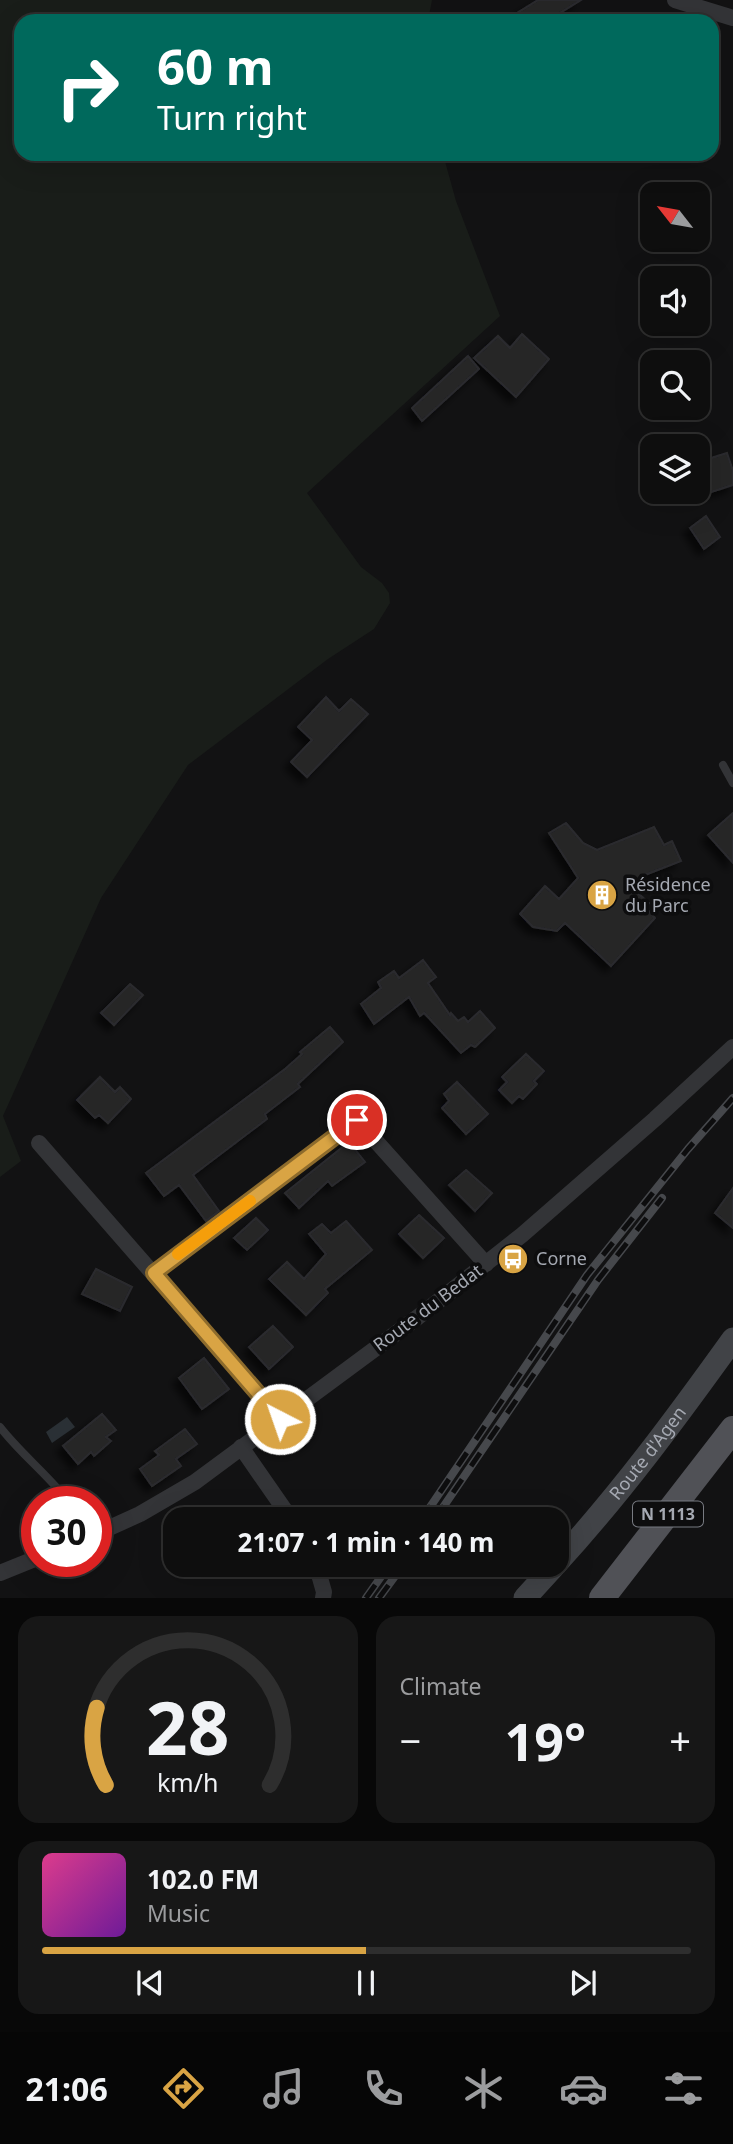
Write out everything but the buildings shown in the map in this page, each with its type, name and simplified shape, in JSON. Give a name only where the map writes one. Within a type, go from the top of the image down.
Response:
[{"type":"main road","name":"Route d'Agen","points":[[569,1550],[600,1516],[675,1420],[733,1339]]},
{"type":"main road","name":"N 1113","points":[[602,1598],[733,1429]]},
{"type":"main road","name":"Route d'Agen","points":[[525,1598],[544,1577]]},
{"type":"street","points":[[675,0],[733,18]]},
{"type":"street","name":"Route du Bedat","points":[[112,1527],[195,1482],[486,1264],[655,1119],[733,1046]]},
{"type":"street","points":[[154,1273],[357,1120],[486,1264]]},
{"type":"street","points":[[39,1143],[280,1419]]},
{"type":"street","points":[[241,1447],[283,1507]]},
{"type":"street","points":[[0,1573],[21,1564]]},
{"type":"street","points":[[320,1577],[323,1598]]},
{"type":"lane","points":[[723,765],[733,783]]},
{"type":"lane","points":[[0,1427],[18,1450],[56,1486]]},
{"type":"shaded area","points":[[0,0],[432,0],[429,14],[14,14],[14,161],[445,161],[456,201],[500,316],[307,493],[361,567],[382,583],[389,593],[390,603],[374,629],[328,659],[188,765],[101,898],[3,1116],[21,1161],[0,1177]]},
{"type":"shaded area","points":[[67,1417],[75,1427],[52,1443],[46,1432]]},
{"type":"railway","points":[[430,1507],[587,1275],[688,1149],[733,1098]]},
{"type":"railway","points":[[443,1507],[598,1280],[662,1198]]},
{"type":"railway","points":[[366,1598],[381,1577]]},
{"type":"railway","points":[[379,1598],[394,1577]]},
{"type":"slow traffic","points":[[178,1254],[250,1201]]},
{"type":"place","name":"Résidence du Parc","points":[[602,895]]},
{"type":"place","name":"Corne","points":[[513,1259]]},
{"type":"route","points":[[280,1419],[154,1273],[357,1120]]}]
